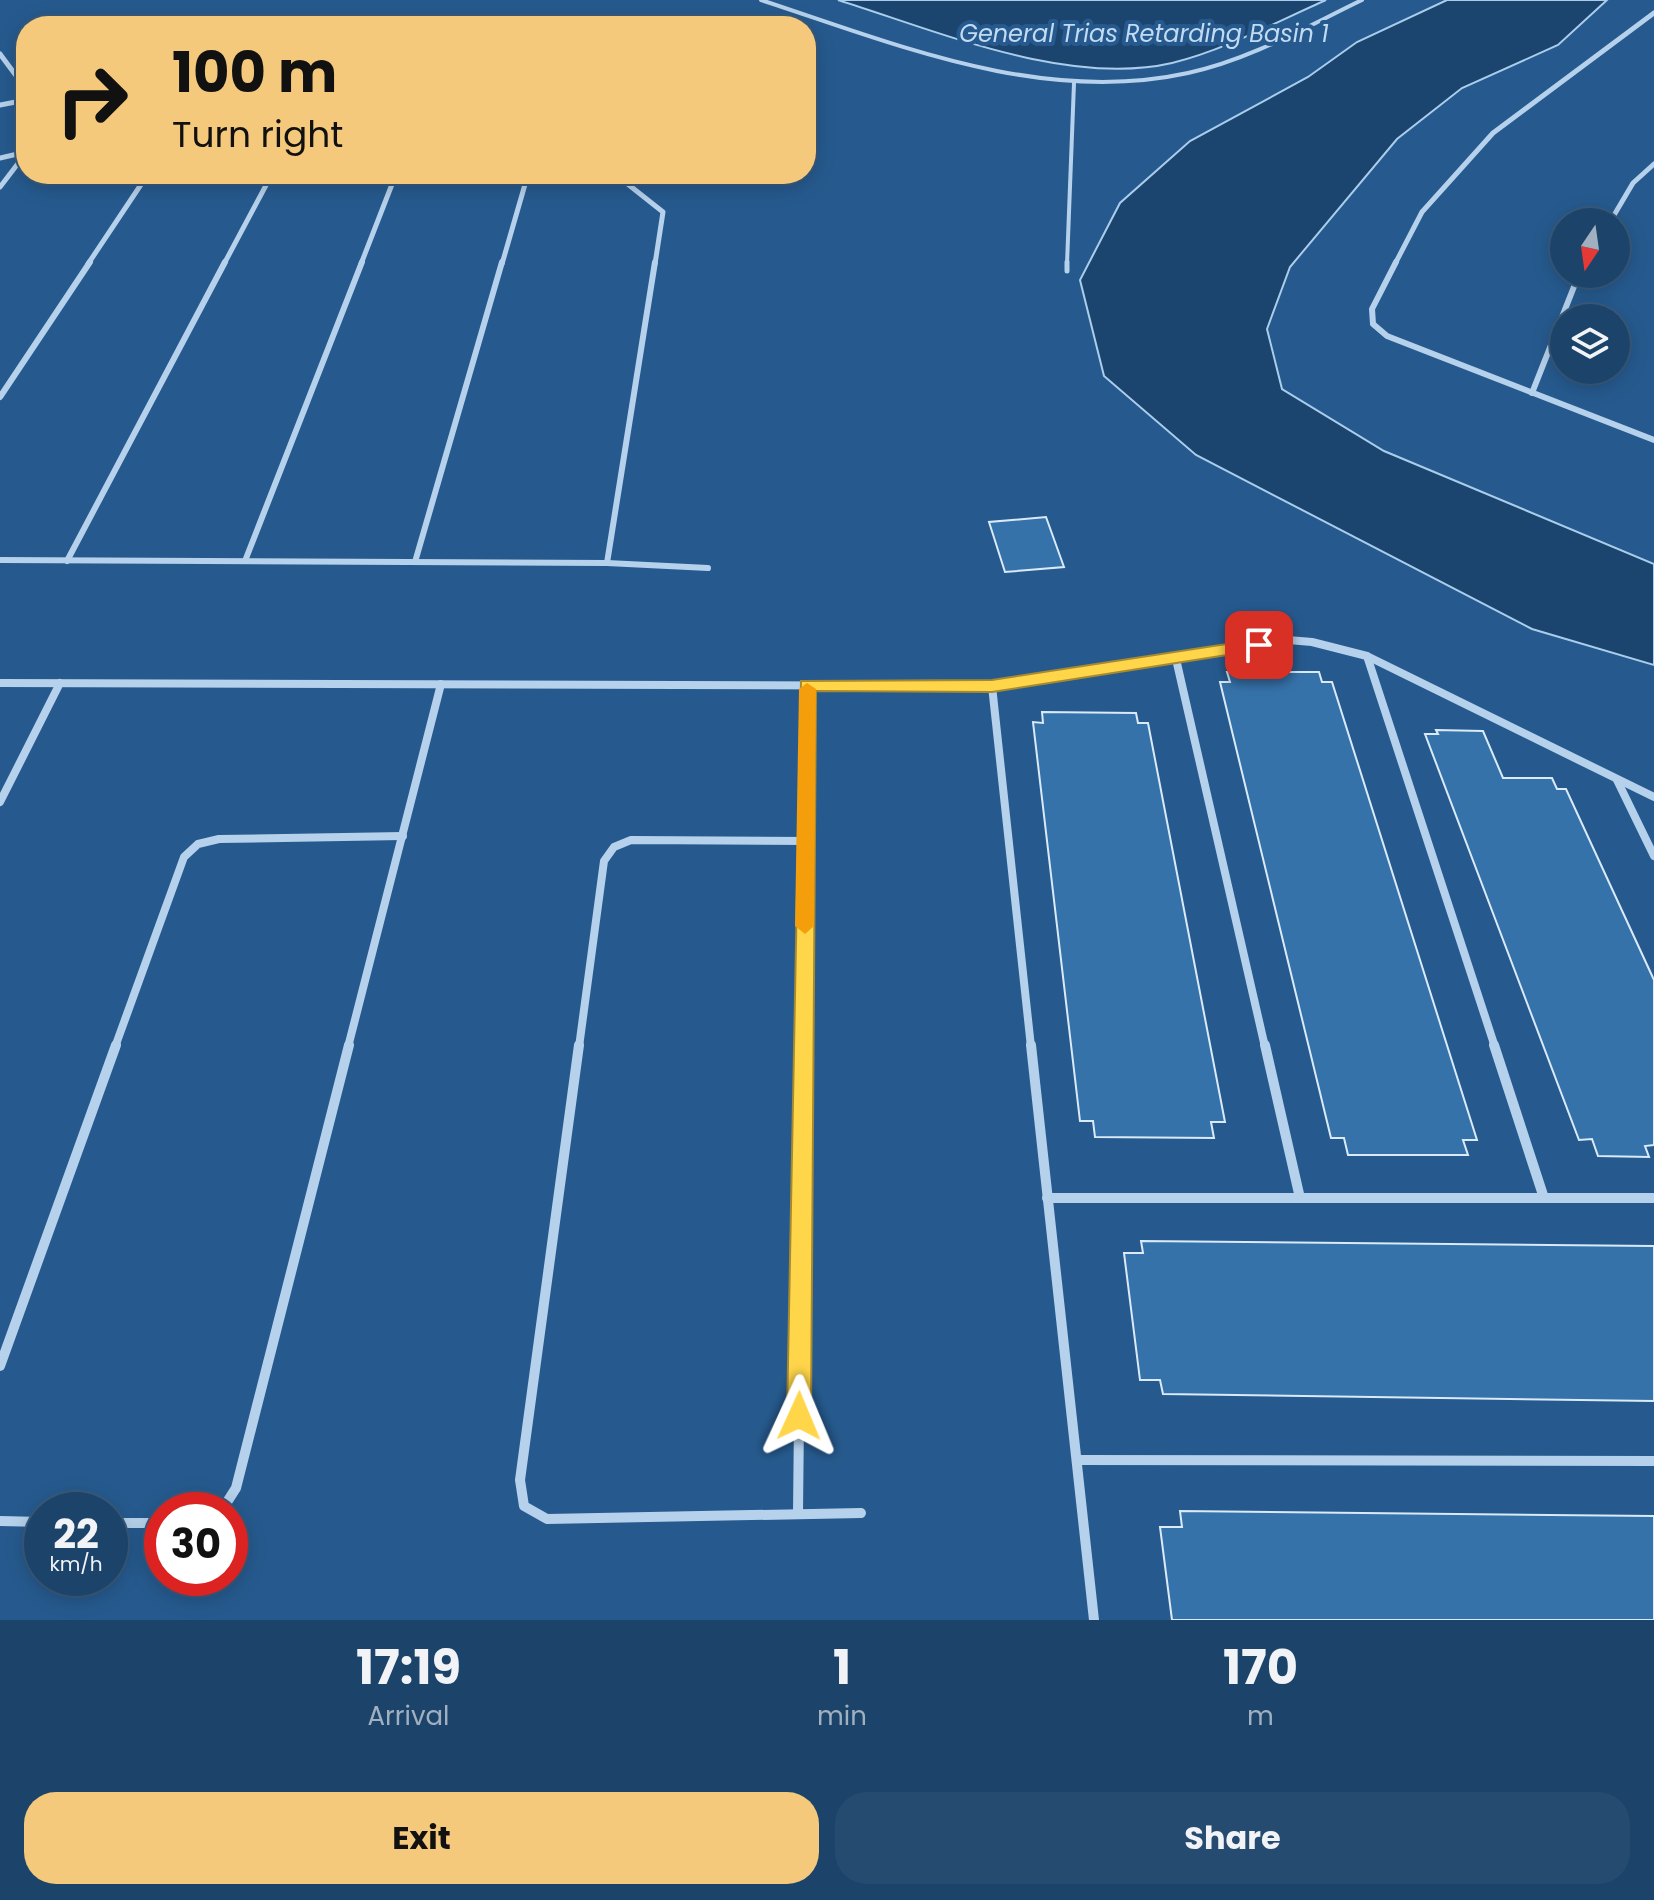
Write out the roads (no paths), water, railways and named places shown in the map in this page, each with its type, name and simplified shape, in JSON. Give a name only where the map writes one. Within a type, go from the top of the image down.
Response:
[{"type":"street","points":[[1654,13],[1493,133],[1422,212],[1372,309],[1373,324],[1387,336],[1654,440]]},
{"type":"street","points":[[1,57],[16,76]]},
{"type":"street","points":[[1618,208],[1633,183],[1654,164]]},
{"type":"street","points":[[0,187],[16,166]]},
{"type":"street","points":[[0,397],[141,184]]},
{"type":"street","points":[[67,561],[267,184]]},
{"type":"street","points":[[245,561],[392,184]]},
{"type":"street","points":[[415,562],[525,184]]},
{"type":"street","points":[[607,563],[663,212],[628,184]]},
{"type":"street","points":[[1532,393],[1573,288]]},
{"type":"street","points":[[0,560],[607,563],[708,568]]},
{"type":"street","points":[[0,683],[992,686],[1288,640],[1312,642],[1367,656],[1654,797]]},
{"type":"street","points":[[1367,656],[1544,1198]]},
{"type":"street","points":[[1176,659],[1300,1198]]},
{"type":"street","points":[[0,802],[60,683]]},
{"type":"street","points":[[233,1492],[441,684]]},
{"type":"street","points":[[798,1512],[807,685]]},
{"type":"street","points":[[992,686],[1094,1620]]},
{"type":"street","points":[[1617,780],[1654,856]]},
{"type":"street","points":[[0,1366],[184,857],[198,844],[219,839],[403,836]]},
{"type":"street","points":[[806,841],[631,840],[614,847],[604,861],[520,1480],[524,1506],[547,1519],[861,1513]]},
{"type":"street","points":[[1047,1198],[1654,1198]]},
{"type":"street","points":[[1077,1460],[1654,1461]]},
{"type":"street","points":[[0,1521],[24,1522]]},
{"type":"lane","points":[[761,0],[813,16]]},
{"type":"lane","points":[[816,17],[975,66],[1032,79],[1074,83],[1155,79],[1199,69],[1362,0]]},
{"type":"lane","points":[[1067,271],[1074,83]]},
{"type":"water","name":"General Trias Retarding Basin 1","points":[[838,0],[1326,0],[1211,51],[1172,63],[1132,68],[1090,68],[1003,52]]},
{"type":"water","points":[[1447,0],[1607,0],[1558,45],[1462,88],[1397,139],[1290,267],[1267,329],[1282,389],[1384,451],[1654,564],[1654,665],[1532,629],[1196,455],[1104,376],[1080,280],[1120,203],[1190,141],[1308,77],[1357,42]]}]
